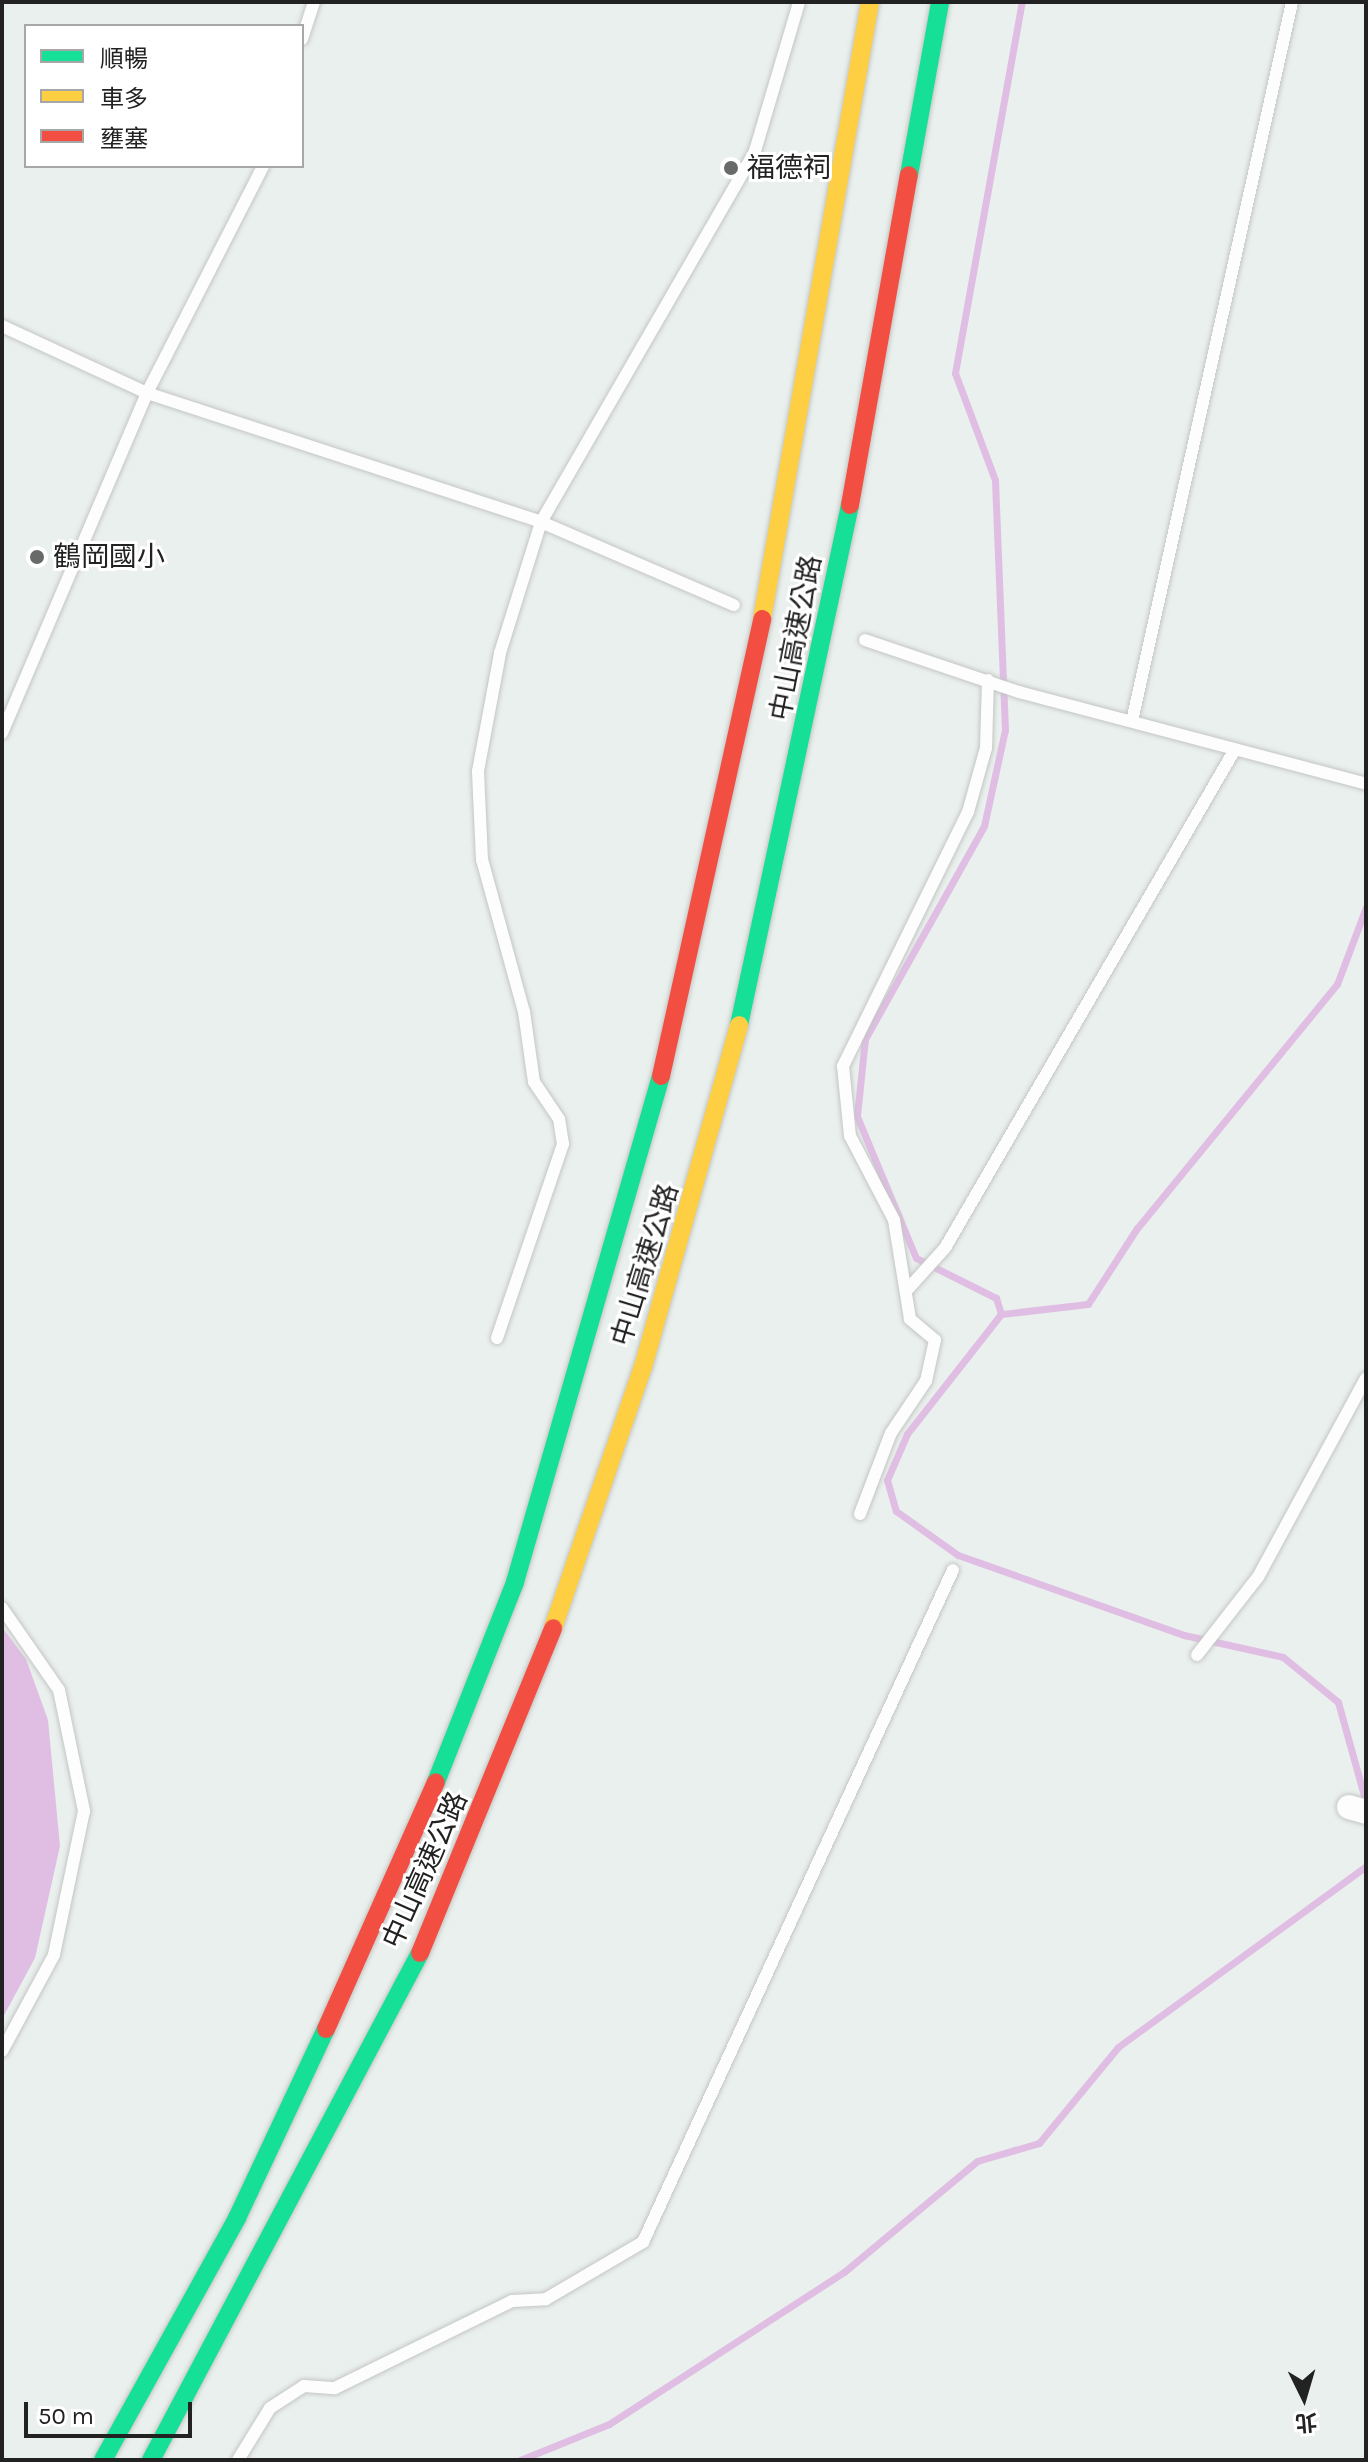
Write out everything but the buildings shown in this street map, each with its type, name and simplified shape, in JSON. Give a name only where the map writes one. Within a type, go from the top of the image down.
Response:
[{"type":"highway","name":"中山高速公路","points":[[103,2460],[237,2218],[392,1891],[515,1582],[646,1135],[713,864],[788,486],[870,2]]},
{"type":"highway","name":"中山高速公路","points":[[151,2460],[358,2082],[439,1914],[567,1592],[643,1367],[719,1114],[822,658],[940,2]]},
{"type":"lane","points":[[304,33],[314,2]]},
{"type":"lane","points":[[497,1338],[563,1144],[559,1119],[534,1082],[524,1012],[492,913],[478,771],[500,653],[541,522],[755,151],[799,2]]},
{"type":"lane","points":[[1132,721],[1292,2]]},
{"type":"lane","points":[[2,733],[147,393],[262,168]]},
{"type":"lane","points":[[2,326],[147,393],[541,522],[734,605]]},
{"type":"lane","points":[[865,640],[1010,688],[1234,751],[1366,784]]},
{"type":"lane","points":[[860,1514],[891,1433],[926,1381],[935,1340],[910,1319],[894,1220],[850,1136],[843,1066],[968,812],[986,748],[988,680]]},
{"type":"lane","points":[[907,1290],[945,1248],[1234,751]]},
{"type":"lane","points":[[1197,1655],[1223,1614],[1258,1577],[1366,1378]]},
{"type":"lane","points":[[238,2460],[270,2408],[304,2386],[335,2388],[512,2301],[546,2299],[643,2242],[953,1570]]},
{"type":"lane","points":[[2,1608],[59,1690],[84,1811],[54,1955],[2,2051]]},
{"type":"shaded area","points":[[2,1627],[26,1659],[48,1720],[60,1846],[35,1958],[2,2019]]},
{"type":"waterway","points":[[1001,1314],[996,1298],[916,1258],[857,1116],[865,1039],[984,826],[1005,730],[995,480],[955,373],[1022,2]]},
{"type":"waterway","points":[[1366,907],[1337,984],[1137,1228],[1088,1304],[1001,1314],[907,1434],[887,1480],[896,1511],[958,1555],[1184,1635],[1283,1657],[1338,1702],[1366,1803]]},
{"type":"waterway","points":[[520,2460],[609,2424],[844,2272],[977,2161],[1039,2143],[1118,2047],[1366,1866]]},
{"type":"traffic: fast","points":[[909,175],[940,2]]},
{"type":"traffic: fast","points":[[739,1025],[850,505]]},
{"type":"traffic: fast","points":[[436,1782],[515,1582],[661,1076]]},
{"type":"traffic: fast","points":[[151,2460],[420,1953]]},
{"type":"traffic: fast","points":[[103,2460],[237,2218],[326,2029]]},
{"type":"traffic: slow","points":[[762,619],[870,2]]},
{"type":"traffic: slow","points":[[553,1628],[643,1367],[739,1025]]},
{"type":"traffic: jam","points":[[850,505],[909,175]]},
{"type":"traffic: jam","points":[[661,1076],[762,619]]},
{"type":"traffic: jam","points":[[420,1953],[553,1628]]},
{"type":"traffic: jam","points":[[326,2029],[436,1782]]},
{"type":"place","name":"福德祠","points":[[731,168]]},
{"type":"place","name":"鶴岡國小","points":[[37,557]]}]
